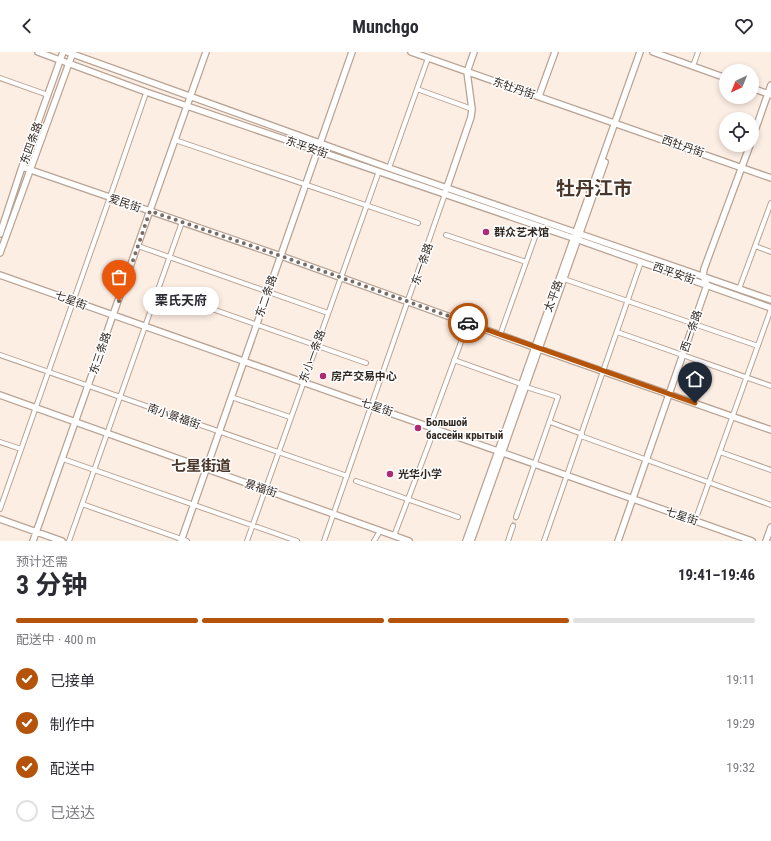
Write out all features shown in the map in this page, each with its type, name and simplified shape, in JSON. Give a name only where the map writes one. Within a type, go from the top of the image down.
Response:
[{"type":"street","name":"东平安街","points":[[38,52],[187,106],[576,239]]},
{"type":"street","name":"东四条路","points":[[0,234],[63,52]]},
{"type":"street","name":"东三条路","points":[[33,541],[206,52]]},
{"type":"street","name":"东二条路","points":[[183,540],[193,505],[352,52]]},
{"type":"street","name":"东牡丹街","points":[[411,52],[617,123]]},
{"type":"street","name":"东一条路","points":[[324,541],[468,127],[472,109],[467,72],[474,52]]},
{"type":"street","points":[[539,96],[555,52]]},
{"type":"street","name":"太平路","points":[[617,123],[640,52]]},
{"type":"street","name":"太平路","points":[[466,541],[644,52]]},
{"type":"street","points":[[653,52],[719,75]]},
{"type":"street","points":[[693,66],[698,52]]},
{"type":"street","name":"东平安街","points":[[71,53],[389,168],[578,233]]},
{"type":"street","points":[[0,253],[69,64],[71,53]]},
{"type":"street","points":[[389,168],[428,58]]},
{"type":"street","points":[[0,78],[48,95]]},
{"type":"street","points":[[759,120],[771,85]]},
{"type":"street","points":[[416,89],[472,109]]},
{"type":"street","points":[[759,90],[769,94]]},
{"type":"street","points":[[0,509],[145,96]]},
{"type":"street","name":"西牡丹街","points":[[617,123],[771,178]]},
{"type":"street","points":[[175,140],[418,223]]},
{"type":"street","points":[[707,285],[703,276],[704,269],[747,152]]},
{"type":"street","name":"爱民街","points":[[22,168],[30,169],[110,198],[281,256],[771,430]]},
{"type":"street","name":"东小一条路","points":[[247,541],[290,417],[379,172]]},
{"type":"street","points":[[739,288],[771,203]]},
{"type":"street","points":[[68,541],[182,222]]},
{"type":"street","points":[[500,335],[539,226]]},
{"type":"street","name":"西平安街","points":[[578,233],[771,300]]},
{"type":"street","points":[[446,235],[526,262]]},
{"type":"street","name":"太平路","points":[[537,348],[564,279],[576,239]]},
{"type":"street","name":"西平安街","points":[[576,239],[771,309]]},
{"type":"street","points":[[138,246],[328,313]]},
{"type":"street","points":[[755,246],[771,252]]},
{"type":"street","points":[[544,541],[641,262]]},
{"type":"street","name":"七星街","points":[[0,275],[752,541]]},
{"type":"street","points":[[564,279],[758,346]]},
{"type":"street","name":"西一条路","points":[[618,541],[707,285]]},
{"type":"street","points":[[158,290],[366,363]]},
{"type":"street","points":[[695,521],[771,309]]},
{"type":"street","points":[[394,536],[468,323]]},
{"type":"street","points":[[617,332],[771,386]]},
{"type":"street","name":"南小景福街","points":[[0,356],[347,476]]},
{"type":"street","points":[[454,360],[558,397],[516,517]]},
{"type":"street","name":"景福街","points":[[0,396],[408,541]]},
{"type":"street","points":[[231,397],[290,417]]},
{"type":"street","points":[[550,422],[646,460],[771,505]]},
{"type":"street","points":[[0,442],[21,449]]},
{"type":"street","name":"太平路","points":[[471,541],[500,451]]},
{"type":"street","points":[[720,452],[771,470]]},
{"type":"street","points":[[63,459],[297,541]]},
{"type":"street","points":[[356,481],[458,517]]},
{"type":"street","points":[[82,504],[183,540]]},
{"type":"street","points":[[0,519],[62,541]]},
{"type":"street","points":[[508,541],[513,526]]},
{"type":"street","points":[[766,541],[771,527]]},
{"type":"street","points":[[374,541],[380,531]]},
{"type":"tunnel","points":[[513,526],[516,517]]},
{"type":"way so far","points":[[119,301],[150,211],[468,323]]},
{"type":"place","name":"群众艺术馆","points":[[486,232]]},
{"type":"place","name":"栗氏天府","points":[[119,301]]},
{"type":"place","name":"房产交易中心","points":[[323,376]]},
{"type":"place","name":"Большой бассейн крытый","points":[[418,428]]},
{"type":"place","name":"光华小学","points":[[390,474]]},
{"type":"district","name":"牡丹江市","points":[[594,188]]},
{"type":"district","name":"七星街道","points":[[201,466]]},
{"type":"route","points":[[468,323],[695,403]]}]
